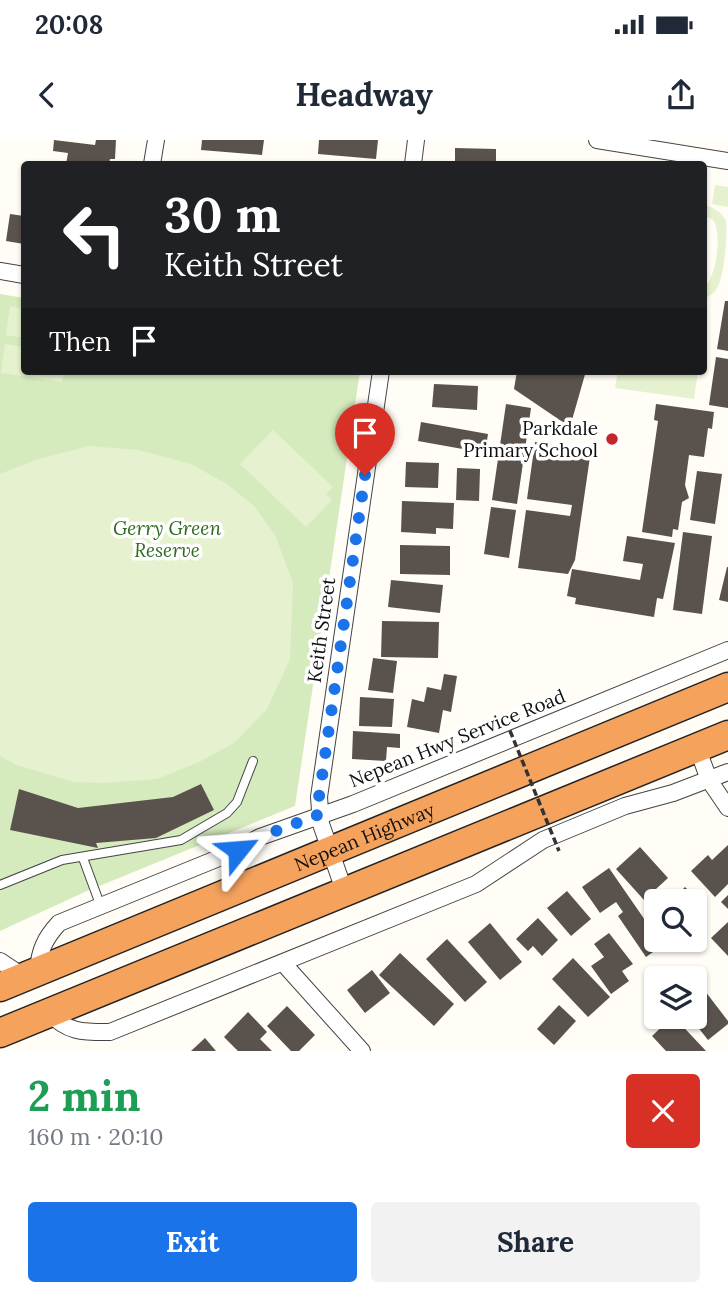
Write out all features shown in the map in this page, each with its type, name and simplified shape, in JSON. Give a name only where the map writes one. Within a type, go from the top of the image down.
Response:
[{"type":"highway","name":"Nepean Highway","points":[[21,978],[728,687]]},
{"type":"highway","points":[[0,1033],[728,734]]},
{"type":"street","points":[[152,161],[156,140]]},
{"type":"street","points":[[412,161],[416,140]]},
{"type":"street","points":[[597,140],[661,145],[728,161]]},
{"type":"street","points":[[0,271],[21,274]]},
{"type":"street","name":"Keith Street","points":[[345,893],[329,851],[320,814],[319,797],[380,375]]},
{"type":"street","name":"Nepean Hwy Service Road","points":[[21,978],[39,953],[48,934],[59,923],[231,853],[260,837],[353,804],[728,650]]},
{"type":"street","points":[[696,747],[709,780],[728,808]]},
{"type":"street","points":[[50,1013],[64,1027],[110,1032],[476,884],[543,840],[625,806],[673,793],[728,772]]},
{"type":"street","points":[[0,961],[21,978]]},
{"type":"street","points":[[283,963],[362,1051]]},
{"type":"lane","points":[[0,885],[62,860],[181,840],[227,813],[237,802],[253,761]]},
{"type":"lane","points":[[83,858],[101,906]]},
{"type":"path","points":[[506,721],[559,850]]},
{"type":"green space","points":[[715,185],[728,187],[728,207],[712,204]]},
{"type":"green space","points":[[707,206],[720,213],[726,221],[726,227],[722,275],[714,292],[707,297],[707,284],[715,266],[718,245],[713,220],[707,217]]},
{"type":"green space","name":"Gerry Green Reserve","points":[[0,294],[21,298],[21,375],[359,375],[295,806],[87,891],[0,931]]},
{"type":"green space","points":[[10,306],[21,308],[21,338],[6,335]]},
{"type":"green space","points":[[5,344],[21,347],[21,375],[63,375],[62,382],[1,373]]},
{"type":"green space","points":[[617,375],[697,375],[694,399],[615,388]]},
{"type":"green space","points":[[273,430],[333,487],[326,494],[332,500],[306,527],[240,464]]},
{"type":"green space","points":[[89,446],[138,450],[191,464],[227,484],[254,506],[275,535],[293,583],[290,659],[267,709],[234,743],[199,762],[157,779],[105,783],[74,782],[17,765],[0,756],[0,474],[38,459]]},
{"type":"building","points":[[54,140],[95,145],[96,140],[116,140],[115,159],[110,161],[67,161],[68,153],[53,151]]},
{"type":"building","points":[[202,140],[264,140],[262,155],[201,150]]},
{"type":"building","points":[[319,140],[378,140],[376,159],[318,154]]},
{"type":"building","points":[[455,148],[496,149],[496,161],[455,161]]},
{"type":"building","points":[[10,214],[21,216],[21,244],[6,241]]},
{"type":"building","points":[[725,301],[728,301],[728,351],[717,349]]},
{"type":"building","points":[[716,357],[728,359],[728,408],[709,405]]},
{"type":"building","points":[[516,375],[585,375],[570,427],[514,389]]},
{"type":"building","points":[[434,384],[478,386],[477,410],[432,407]]},
{"type":"building","points":[[506,404],[531,408],[517,504],[492,500]]},
{"type":"building","points":[[656,404],[714,412],[712,429],[708,428],[704,457],[689,455],[685,485],[689,498],[682,502],[678,530],[673,529],[672,537],[642,532],[658,421],[654,420]]},
{"type":"building","points":[[421,422],[488,434],[485,453],[418,441]]},
{"type":"building","points":[[535,442],[591,450],[575,560],[568,574],[518,568],[526,510],[570,516],[572,505],[527,499]]},
{"type":"building","points":[[406,462],[439,463],[438,488],[405,487]]},
{"type":"building","points":[[457,468],[480,469],[479,501],[456,500]]},
{"type":"building","points":[[697,471],[722,474],[715,524],[690,520]]},
{"type":"building","points":[[402,501],[454,503],[453,529],[436,528],[436,534],[401,532]]},
{"type":"building","points":[[491,507],[516,510],[509,558],[484,554]]},
{"type":"building","points":[[683,532],[712,536],[702,614],[673,610]]},
{"type":"building","points":[[627,536],[675,543],[663,599],[657,598],[654,617],[575,604],[576,598],[567,596],[572,569],[640,580],[643,564],[623,561]]},
{"type":"building","points":[[400,545],[450,546],[450,575],[400,574]]},
{"type":"building","points":[[728,567],[728,602],[719,600]]},
{"type":"building","points":[[391,580],[443,585],[440,613],[388,607]]},
{"type":"building","points":[[382,621],[439,622],[438,658],[381,657]]},
{"type":"building","points":[[373,658],[397,661],[393,693],[368,690]]},
{"type":"building","points":[[444,674],[457,676],[451,712],[443,710],[439,733],[407,727],[412,699],[424,702],[427,687],[441,690]]},
{"type":"building","points":[[360,697],[394,699],[392,727],[359,726]]},
{"type":"building","points":[[353,731],[400,734],[400,748],[387,747],[386,761],[352,759]]},
{"type":"building","points":[[201,784],[214,810],[156,838],[96,843],[98,848],[10,830],[19,789],[78,808],[173,797]]},
{"type":"building","points":[[728,845],[728,884],[715,897],[691,871],[708,855],[712,860]]},
{"type":"building","points":[[640,847],[668,878],[656,889],[644,889],[644,900],[616,869]]},
{"type":"building","points":[[609,868],[644,919],[644,952],[653,952],[646,957],[618,916],[623,912],[616,902],[600,913],[582,887]]},
{"type":"building","points":[[567,891],[591,919],[571,936],[547,908]]},
{"type":"building","points":[[728,895],[728,909],[721,902]]},
{"type":"building","points":[[538,918],[558,940],[542,956],[533,946],[528,951],[516,939]]},
{"type":"building","points":[[728,922],[728,956],[711,938]]},
{"type":"building","points":[[490,923],[522,962],[500,980],[468,942]]},
{"type":"building","points":[[609,933],[633,964],[622,971],[629,981],[611,994],[591,966],[604,957],[594,944]]},
{"type":"building","points":[[447,939],[487,982],[465,1002],[426,959]]},
{"type":"building","points":[[400,953],[454,1004],[434,1026],[379,975]]},
{"type":"building","points":[[573,958],[610,997],[588,1017],[552,979]]},
{"type":"building","points":[[372,970],[390,993],[365,1013],[347,990]]},
{"type":"building","points":[[707,994],[728,1021],[728,1024],[708,1040],[699,1029],[707,1029]]},
{"type":"building","points":[[559,1005],[576,1021],[554,1045],[537,1029]]},
{"type":"building","points":[[287,1006],[315,1035],[299,1051],[291,1051],[267,1026]]},
{"type":"building","points":[[248,1012],[267,1032],[260,1039],[272,1051],[238,1051],[224,1037]]},
{"type":"building","points":[[659,1029],[685,1029],[706,1051],[666,1051],[652,1036]]},
{"type":"building","points":[[205,1038],[216,1051],[191,1051]]},
{"type":"place","name":"Parkdale Primary School","points":[[612,439]]},
{"type":"route","points":[[238,850],[260,837],[320,814],[319,797],[365,475]]}]
